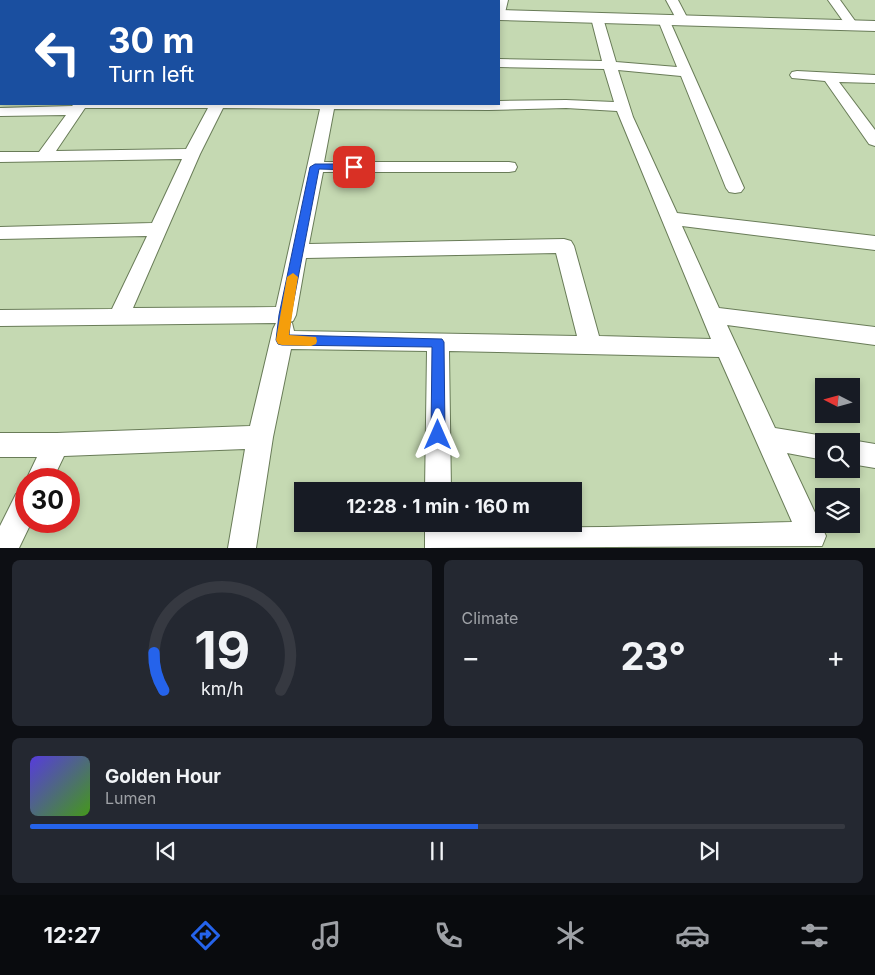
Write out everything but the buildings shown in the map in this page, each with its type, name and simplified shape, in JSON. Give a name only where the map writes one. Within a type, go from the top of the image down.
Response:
[{"type":"main road","points":[[500,10],[597,18],[874,27]]},
{"type":"street","points":[[672,0],[683,21]]},
{"type":"street","points":[[834,0],[852,26]]},
{"type":"street","points":[[439,538],[607,544],[815,542],[669,218],[623,107],[597,18]]},
{"type":"street","points":[[664,20],[735,188]]},
{"type":"street","points":[[500,63],[610,65],[686,72]]},
{"type":"street","points":[[797,76],[875,79]]},
{"type":"street","points":[[829,77],[875,141]]},
{"type":"street","points":[[408,105],[489,106],[566,104],[623,107]]},
{"type":"street","points":[[0,112],[79,106],[148,105]]},
{"type":"street","points":[[119,316],[192,154],[217,105]]},
{"type":"street","points":[[242,548],[260,437],[282,340],[285,315],[328,105]]},
{"type":"street","points":[[45,155],[79,106]]},
{"type":"street","points":[[0,157],[192,154]]},
{"type":"street","points":[[315,167],[509,167]]},
{"type":"street","points":[[669,218],[875,242]]},
{"type":"street","points":[[0,233],[159,229]]},
{"type":"street","points":[[298,251],[564,246],[590,345]]},
{"type":"street","points":[[712,314],[875,336]]},
{"type":"street","points":[[0,318],[285,315]]},
{"type":"street","points":[[282,340],[726,348]]},
{"type":"street","points":[[438,342],[438,482]]},
{"type":"street","points":[[0,445],[260,437]]},
{"type":"street","points":[[767,438],[815,446]]},
{"type":"street","points":[[45,468],[57,444]]},
{"type":"street","points":[[860,454],[875,456]]},
{"type":"street","points":[[4,548],[15,526]]},
{"type":"slow traffic","points":[[293,277],[282,340],[311,341]]},
{"type":"route","points":[[354,167],[315,167],[285,315],[282,340],[438,342],[438,435]]}]
